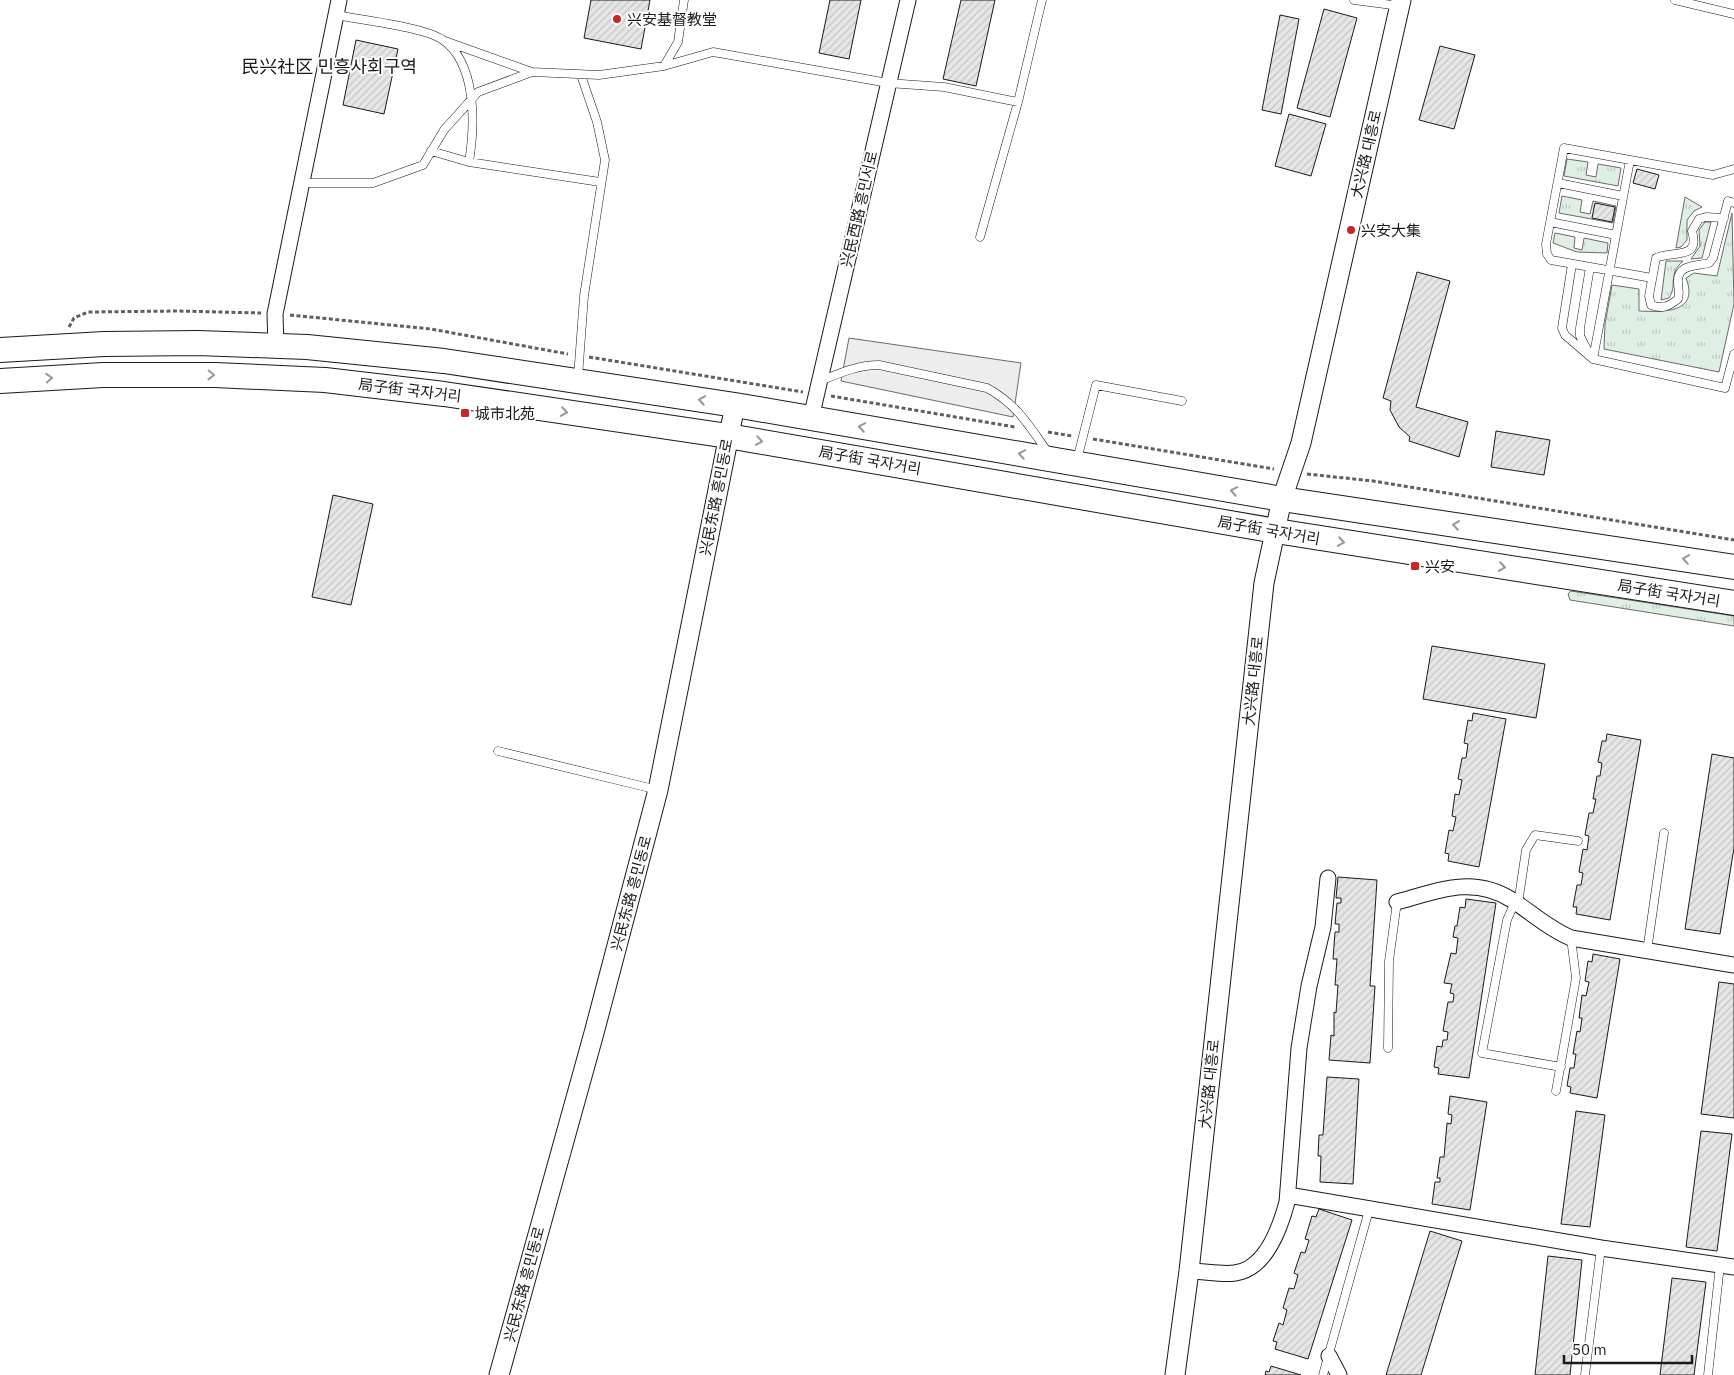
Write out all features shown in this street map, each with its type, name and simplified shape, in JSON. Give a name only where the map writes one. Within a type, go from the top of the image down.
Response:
[{"type":"main road","name":"局子街 국자거리","points":[[0,350],[104,344],[198,343],[276,346],[444,361],[736,405],[1282,499],[1734,567]]},
{"type":"main road","name":"局子街 국자거리","points":[[0,381],[103,375],[215,375],[325,380],[444,394],[728,436],[1276,531],[1734,603]]},
{"type":"street","points":[[276,346],[275,314],[338,0]]},
{"type":"street","name":"兴民西路 흥민서로","points":[[811,418],[908,0]]},
{"type":"street","name":"大兴路 대흥로","points":[[1175,1375],[1189,1271],[1264,583],[1282,499],[1301,443],[1400,3]]},
{"type":"street","name":"兴民东路 흥민동로","points":[[500,1375],[594,1033],[658,790],[728,436],[736,405]]},
{"type":"street","points":[[1189,1271],[1233,1274],[1250,1269],[1258,1263],[1284,1212],[1288,1195],[1299,1048],[1309,986],[1323,927],[1328,878]]},
{"type":"street","points":[[1397,902],[1461,885],[1482,888],[1501,894],[1559,933],[1571,938],[1734,965]]},
{"type":"street","points":[[1288,1195],[1601,1248],[1727,1266]]},
{"type":"street","points":[[1329,1356],[1339,1375]]},
{"type":"lane","points":[[664,66],[678,42],[684,0]]},
{"type":"lane","points":[[980,237],[1018,102],[1042,0]]},
{"type":"lane","points":[[1354,0],[1400,3]]},
{"type":"lane","points":[[1676,0],[1734,14]]},
{"type":"lane","points":[[336,15],[414,30],[532,72],[599,75],[664,66],[713,52],[888,83],[944,87],[1018,102]]},
{"type":"lane","points":[[443,40],[461,60],[472,100],[473,135],[469,162]]},
{"type":"lane","points":[[301,183],[373,184],[423,165],[444,130],[478,92],[532,72]]},
{"type":"lane","points":[[578,381],[584,296],[600,182],[605,160],[597,122],[581,75]]},
{"type":"lane","points":[[1652,278],[1551,260],[1547,254],[1550,222],[1564,148],[1713,175],[1734,170]]},
{"type":"lane","points":[[431,152],[469,162],[600,182]]},
{"type":"lane","points":[[1593,359],[1630,160]]},
{"type":"lane","points":[[1558,183],[1623,196]]},
{"type":"lane","points":[[1724,218],[1706,217],[1699,219],[1692,231],[1693,246],[1680,255],[1662,255],[1656,258],[1649,296],[1650,305],[1660,308],[1670,305],[1678,299],[1678,277],[1682,271],[1693,264],[1709,262],[1713,258],[1724,218],[1728,201],[1734,203]]},
{"type":"lane","points":[[1550,222],[1616,235]]},
{"type":"lane","points":[[1572,264],[1562,328],[1566,335],[1593,359],[1725,388],[1734,354]]},
{"type":"lane","points":[[1590,267],[1580,336],[1593,359]]},
{"type":"lane","points":[[820,381],[866,365],[879,365],[988,388],[1018,409],[1053,460]]},
{"type":"lane","points":[[1076,464],[1096,385],[1182,401]]},
{"type":"lane","points":[[498,751],[658,790]]},
{"type":"lane","points":[[1647,951],[1664,833]]},
{"type":"lane","points":[[1561,1067],[1482,1053],[1507,920],[1516,903],[1526,850],[1535,835],[1578,840]]},
{"type":"lane","points":[[1388,1048],[1389,961],[1397,902]]},
{"type":"lane","points":[[1556,1091],[1576,978],[1571,938]]},
{"type":"lane","points":[[1323,1375],[1369,1210]]},
{"type":"lane","points":[[1585,1375],[1601,1248]]},
{"type":"lane","points":[[1708,1375],[1727,1266]]},
{"type":"green space","points":[[1567,159],[1588,162],[1586,175],[1596,177],[1598,164],[1621,168],[1618,186],[1564,176]]},
{"type":"green space","points":[[1562,196],[1582,200],[1580,212],[1590,214],[1593,201],[1616,206],[1613,223],[1559,213]]},
{"type":"green space","points":[[1685,197],[1702,207],[1694,211],[1687,220],[1687,240],[1681,247],[1676,248]]},
{"type":"green space","points":[[1732,213],[1734,304],[1719,372],[1604,349],[1605,324],[1612,285],[1639,289],[1639,311],[1668,310],[1683,305],[1688,298],[1689,290],[1686,278],[1694,273],[1717,276]]},
{"type":"green space","points":[[1705,222],[1711,222],[1702,258],[1691,259],[1700,246],[1699,230]]},
{"type":"green space","points":[[1555,233],[1575,237],[1574,248],[1582,250],[1584,238],[1608,243],[1607,253],[1577,252],[1553,243]]},
{"type":"green space","points":[[1666,261],[1683,261],[1675,271],[1672,293],[1669,298],[1661,300]]},
{"type":"green space","points":[[1571,591],[1734,616],[1734,626],[1570,600],[1568,594]]},
{"type":"shaded area","points":[[849,338],[1021,363],[1013,417],[841,381]]},
{"type":"building","name":"兴安基督教堂","points":[[591,0],[650,0],[641,49],[584,38]]},
{"type":"building","points":[[830,0],[861,0],[849,59],[819,53]]},
{"type":"building","points":[[961,0],[995,0],[976,86],[943,79]]},
{"type":"building","points":[[1324,9],[1357,18],[1330,117],[1297,108]]},
{"type":"building","points":[[1280,15],[1299,19],[1281,114],[1262,110]]},
{"type":"building","points":[[356,40],[398,49],[384,114],[343,105]]},
{"type":"building","points":[[1440,46],[1475,55],[1454,129],[1419,120]]},
{"type":"building","points":[[1289,114],[1326,124],[1311,176],[1275,166]]},
{"type":"building","points":[[1637,169],[1659,175],[1655,189],[1633,183]]},
{"type":"building","points":[[1595,203],[1615,207],[1612,222],[1592,218]]},
{"type":"building","points":[[1417,272],[1450,281],[1416,407],[1468,422],[1459,457],[1409,441],[1410,437],[1399,427],[1390,410],[1391,401],[1383,398]]},
{"type":"building","points":[[1496,431],[1550,440],[1544,475],[1491,467]]},
{"type":"building","points":[[333,495],[373,504],[351,605],[312,597]]},
{"type":"building","points":[[1432,646],[1545,664],[1536,718],[1423,699]]},
{"type":"building","points":[[1473,713],[1506,719],[1479,867],[1448,861],[1449,854],[1445,853],[1449,830],[1453,831],[1456,817],[1452,816],[1455,794],[1459,795],[1462,780],[1458,779],[1462,758],[1466,758],[1468,744],[1464,743],[1468,720],[1472,721]]},
{"type":"building","points":[[1607,734],[1641,740],[1610,920],[1576,914],[1577,907],[1573,907],[1577,885],[1581,885],[1583,873],[1579,872],[1583,849],[1587,850],[1589,836],[1585,835],[1589,813],[1593,813],[1596,799],[1593,799],[1597,776],[1600,776],[1602,763],[1598,762],[1602,741],[1606,741]]},
{"type":"building","points":[[1712,754],[1734,758],[1734,848],[1720,934],[1685,929]]},
{"type":"building","points":[[1338,877],[1377,880],[1370,986],[1375,986],[1370,1063],[1329,1060],[1331,1035],[1334,1036],[1334,1012],[1336,1013],[1338,985],[1335,985],[1337,959],[1333,959],[1335,932],[1339,932],[1339,924],[1335,924],[1337,903],[1341,903],[1341,898],[1336,898]]},
{"type":"building","points":[[1466,899],[1496,903],[1469,1078],[1438,1074],[1439,1068],[1434,1067],[1437,1046],[1442,1047],[1443,1040],[1447,1040],[1448,1032],[1443,1031],[1448,1002],[1453,1002],[1454,994],[1450,993],[1452,984],[1444,983],[1451,953],[1456,954],[1458,938],[1453,937],[1455,926],[1457,926],[1460,907],[1465,908]]},
{"type":"building","points":[[1593,954],[1620,959],[1597,1098],[1570,1093],[1571,1087],[1567,1086],[1570,1068],[1574,1068],[1576,1054],[1573,1054],[1577,1031],[1580,1032],[1582,1018],[1579,1018],[1582,995],[1586,996],[1589,982],[1585,981],[1588,961],[1592,962]]},
{"type":"building","points":[[1719,982],[1734,984],[1734,1118],[1701,1114]]},
{"type":"building","points":[[1327,1077],[1359,1079],[1353,1184],[1320,1182],[1321,1156],[1318,1156],[1319,1135],[1323,1135]]},
{"type":"building","points":[[1450,1096],[1487,1102],[1470,1210],[1432,1204],[1435,1182],[1440,1182],[1440,1178],[1437,1178],[1440,1157],[1444,1157],[1447,1123],[1451,1124],[1452,1115],[1448,1114]]},
{"type":"building","points":[[1576,1111],[1605,1115],[1590,1227],[1561,1224]]},
{"type":"building","points":[[1701,1131],[1732,1134],[1717,1251],[1686,1247]]},
{"type":"building","points":[[1319,1209],[1352,1220],[1308,1359],[1275,1349],[1277,1342],[1273,1341],[1279,1323],[1283,1325],[1287,1310],[1283,1308],[1289,1288],[1294,1289],[1298,1275],[1294,1273],[1301,1252],[1305,1253],[1309,1240],[1305,1239],[1312,1216],[1316,1217]]},
{"type":"building","points":[[1430,1231],[1462,1241],[1421,1375],[1386,1375]]},
{"type":"building","points":[[1548,1256],[1582,1260],[1570,1375],[1535,1375]]},
{"type":"building","points":[[1672,1278],[1706,1282],[1694,1375],[1660,1375]]},
{"type":"building","points":[[1271,1366],[1301,1375],[1265,1375],[1266,1371],[1269,1372]]},
{"type":"place","name":"兴安基督教堂","points":[[617,19]]},
{"type":"place","name":"兴安大集","points":[[1351,230]]},
{"type":"place","name":"城市北苑","points":[[465,413]]},
{"type":"place","name":"兴安","points":[[1415,566]]},
{"type":"district","name":"民兴社区 민흥사회구역","points":[[329,66]]}]
